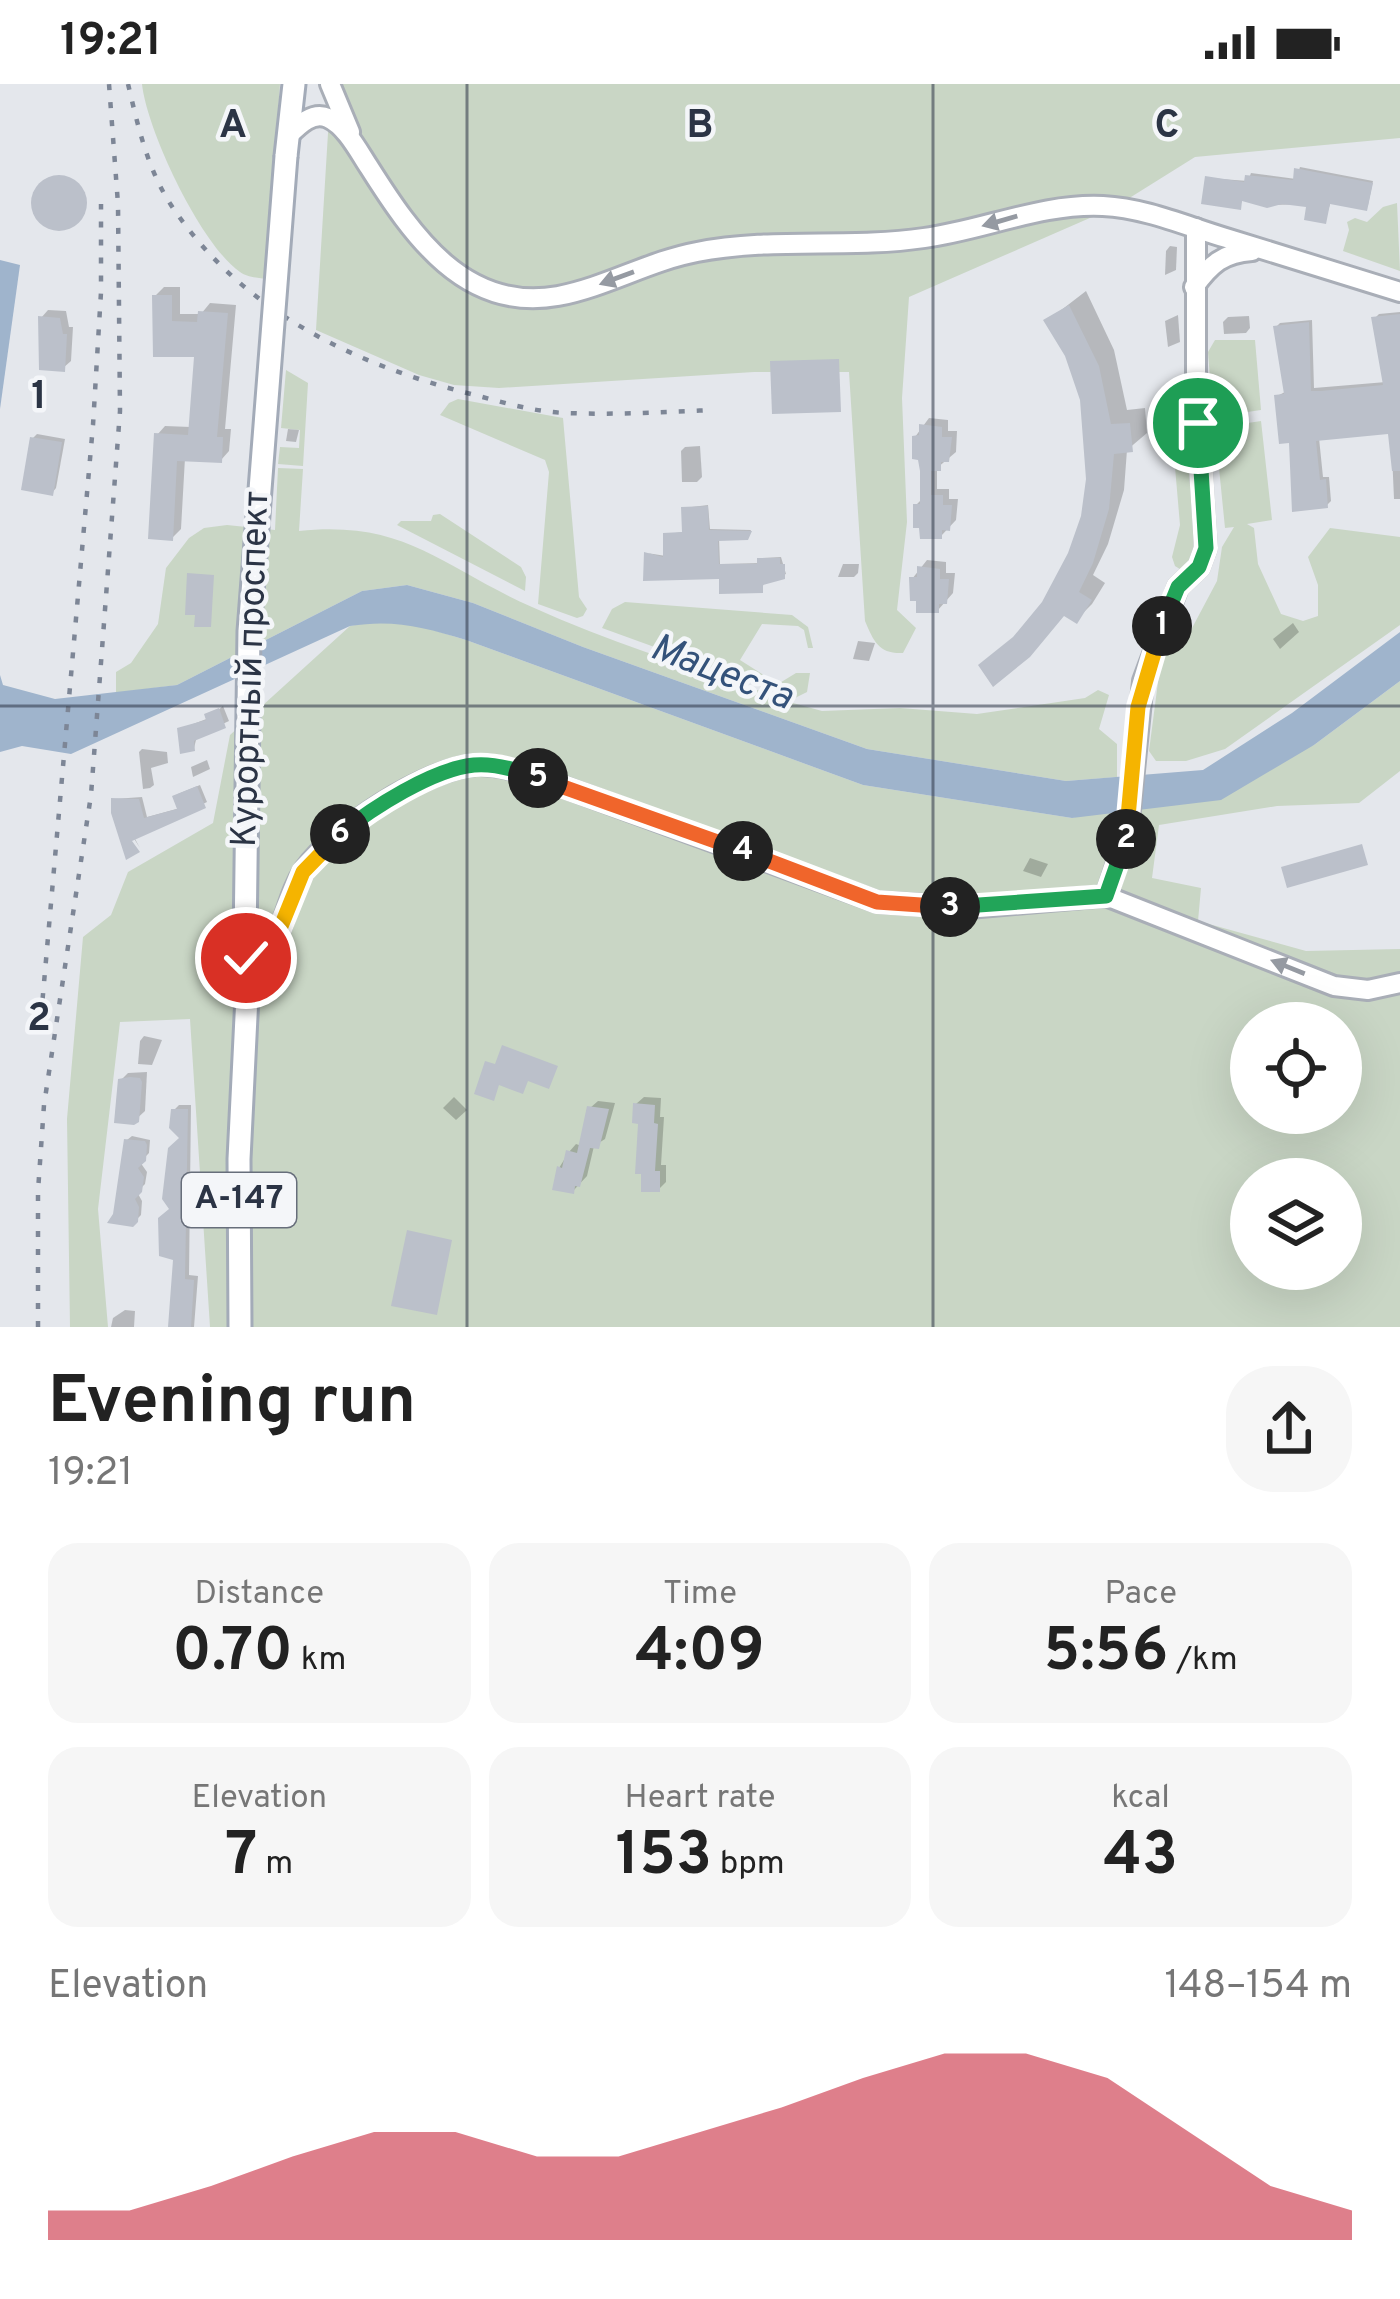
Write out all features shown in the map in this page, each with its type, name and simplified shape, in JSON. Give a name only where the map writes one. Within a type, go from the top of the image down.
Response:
[{"type":"main road","name":"Курортный проспект","points":[[240,1327],[249,631],[294,84]]},
{"type":"street","points":[[330,84],[362,158]]},
{"type":"street","points":[[288,146],[314,117],[328,118],[440,263],[468,282],[526,298],[557,297],[697,252],[746,245],[890,242],[1062,208],[1115,207],[1400,292]]},
{"type":"street","points":[[1106,896],[1129,830],[1138,707],[1178,587],[1199,567],[1206,548],[1194,287],[1196,228]]},
{"type":"street","points":[[1194,287],[1223,256],[1263,250]]},
{"type":"street","points":[[247,996],[303,872],[321,849],[394,798],[451,770],[474,765],[530,775],[877,902],[969,908],[1106,896],[1334,986],[1368,990],[1400,983]]},
{"type":"green space","points":[[142,84],[280,84],[267,279],[240,272],[209,238],[165,157]]},
{"type":"green space","points":[[331,84],[1400,84],[1400,138],[1195,157],[1115,207],[909,297],[902,398],[907,522],[897,610],[916,628],[903,653],[895,653],[878,645],[865,621],[849,372],[754,372],[499,388],[454,385],[419,375],[316,330]]},
{"type":"green space","points":[[1397,203],[1400,271],[1343,251],[1347,222],[1355,218],[1367,222],[1383,207]]},
{"type":"green space","points":[[1215,340],[1255,340],[1261,410],[1213,417],[1208,352]]},
{"type":"green space","points":[[286,370],[308,383],[303,466],[278,464],[280,447],[299,448],[300,430],[281,428]]},
{"type":"green space","points":[[458,399],[563,418],[579,597],[587,609],[583,616],[538,604],[549,472],[545,460],[440,415]]},
{"type":"green space","points":[[1181,419],[1190,454],[1195,511],[1191,566],[1183,571],[1172,557],[1180,525],[1172,432]]},
{"type":"green space","points":[[1261,421],[1272,520],[1247,524],[1254,528],[1258,564],[1281,614],[1303,621],[1318,616],[1318,585],[1308,557],[1330,528],[1400,537],[1400,625],[1225,749],[1186,761],[1156,761],[1149,751],[1161,659],[1174,641],[1191,630],[1217,581],[1222,547],[1234,527],[1225,528],[1215,428]]},
{"type":"green space","points":[[278,468],[303,469],[299,531],[336,529],[396,540],[563,621],[822,711],[900,708],[977,714],[1085,698],[1098,690],[1109,695],[1099,729],[1117,744],[1117,777],[1066,781],[867,749],[473,603],[407,585],[362,591],[177,685],[116,693],[116,672],[131,663],[158,624],[166,568],[189,538],[204,528],[227,525],[275,530]]},
{"type":"green space","points":[[440,514],[521,567],[525,591],[397,525],[431,521]]},
{"type":"green space","points":[[625,602],[792,615],[808,627],[813,648],[808,648],[804,630],[798,626],[762,624],[740,660],[778,684],[796,673],[810,673],[807,692],[795,698],[602,628],[612,609]]},
{"type":"green space","points":[[383,620],[407,622],[863,785],[1072,818],[1314,745],[1400,681],[1400,771],[1359,803],[1277,806],[1159,825],[1152,878],[1201,888],[1198,921],[1306,951],[1400,949],[1400,1327],[210,1327],[190,1019],[120,1022],[98,1209],[108,1327],[70,1327],[67,1119],[83,937],[111,915],[128,872],[213,823],[230,735],[350,626]]},
{"type":"water","points":[[0,260],[20,265],[0,409]]},
{"type":"water","points":[[407,585],[473,603],[867,749],[1066,781],[1203,770],[1292,713],[1400,632],[1400,681],[1314,745],[1221,800],[1072,818],[863,785],[466,640],[395,624],[350,626],[71,754],[22,746],[0,752],[0,675],[3,685],[55,699],[177,685],[362,591]]},
{"type":"building","points":[[1294,168],[1373,183],[1367,211],[1330,204],[1326,224],[1304,220],[1306,207],[1282,204],[1267,208],[1242,201],[1241,210],[1201,204],[1205,176],[1244,182],[1245,175],[1293,180]]},
{"type":"building","points":[[59,175],[79,183],[87,203],[79,223],[59,231],[39,223],[31,203],[39,183]]},
{"type":"building","points":[[152,295],[172,295],[172,321],[197,322],[198,311],[228,313],[217,437],[223,437],[222,463],[177,461],[173,541],[148,539],[154,433],[188,435],[194,357],[153,357]]},
{"type":"building","points":[[1069,305],[1099,366],[1111,424],[1130,423],[1133,452],[1114,454],[1109,509],[1079,592],[1092,600],[1077,624],[1064,616],[1030,657],[993,687],[978,665],[1013,637],[1042,602],[1081,516],[1086,479],[1080,400],[1065,356],[1043,320]]},
{"type":"building","points":[[1400,314],[1400,471],[1392,471],[1388,434],[1316,441],[1328,508],[1292,512],[1289,443],[1279,444],[1274,395],[1284,394],[1273,326],[1309,322],[1311,391],[1321,391],[1383,385],[1371,317]]},
{"type":"building","points":[[38,316],[60,318],[63,334],[67,334],[65,372],[39,370]]},
{"type":"building","points":[[839,359],[841,412],[772,414],[770,361]]},
{"type":"building","points":[[919,424],[942,427],[942,437],[952,437],[949,462],[941,462],[941,471],[931,471],[931,495],[943,495],[943,505],[952,505],[950,531],[942,530],[942,539],[920,539],[919,528],[913,528],[913,504],[920,504],[920,471],[918,460],[912,459],[912,436],[919,435]]},
{"type":"building","points":[[30,437],[62,442],[53,496],[21,490]]},
{"type":"building","points":[[708,506],[709,530],[752,531],[748,540],[718,541],[719,564],[757,564],[757,558],[780,558],[785,579],[763,585],[763,593],[719,594],[719,579],[643,581],[644,552],[663,557],[663,533],[682,532],[681,507]]},
{"type":"building","points":[[917,566],[940,569],[940,579],[949,579],[947,604],[939,604],[939,613],[916,613],[916,601],[910,601],[909,577],[917,577]]},
{"type":"building","points":[[187,573],[214,575],[211,627],[194,627],[195,615],[185,615]]},
{"type":"building","points":[[219,708],[226,728],[194,741],[195,751],[180,754],[177,728],[206,720],[204,714]]},
{"type":"building","points":[[197,786],[206,808],[132,841],[140,852],[126,860],[111,798],[139,799],[144,818],[177,809],[172,796]]},
{"type":"building","points":[[1362,844],[1368,865],[1287,888],[1281,867]]},
{"type":"building","points":[[502,1045],[558,1066],[549,1089],[528,1081],[523,1094],[499,1085],[494,1101],[474,1094],[485,1061],[495,1064]]},
{"type":"building","points":[[118,1079],[142,1082],[139,1122],[114,1123]]},
{"type":"building","points":[[633,1103],[655,1105],[655,1171],[660,1171],[660,1192],[641,1192],[641,1174],[635,1174],[638,1124],[632,1123]]},
{"type":"building","points":[[587,1106],[609,1109],[599,1149],[590,1148],[574,1194],[552,1190],[566,1150],[577,1153]]},
{"type":"building","points":[[171,1109],[188,1109],[185,1279],[194,1280],[191,1327],[168,1327],[173,1260],[159,1256],[158,1218],[169,1209],[162,1199],[168,1148],[179,1138],[169,1128]]},
{"type":"building","points":[[124,1139],[147,1145],[146,1161],[138,1168],[144,1177],[142,1192],[135,1199],[138,1222],[133,1227],[107,1223],[113,1214]]},
{"type":"building","points":[[407,1230],[452,1240],[437,1315],[391,1306]]},
{"type":"railway","points":[[38,1327],[38,1191],[44,1105],[91,795],[120,411],[118,204],[109,84]]},
{"type":"railway","points":[[128,84],[149,162],[171,205],[232,276],[305,329],[387,368],[531,409],[603,414],[713,410]]},
{"type":"railway","points":[[41,1017],[93,425],[101,204]]},
{"type":"route","points":[[246,958],[247,996],[280,932],[289,899],[321,849],[394,798],[451,770],[474,765],[530,775],[877,902],[969,908],[1106,896],[1129,830],[1142,681],[1178,587],[1199,567],[1206,548],[1198,423]]},
{"type":"water label","name":"Мацеста","points":[[721,674]]}]
